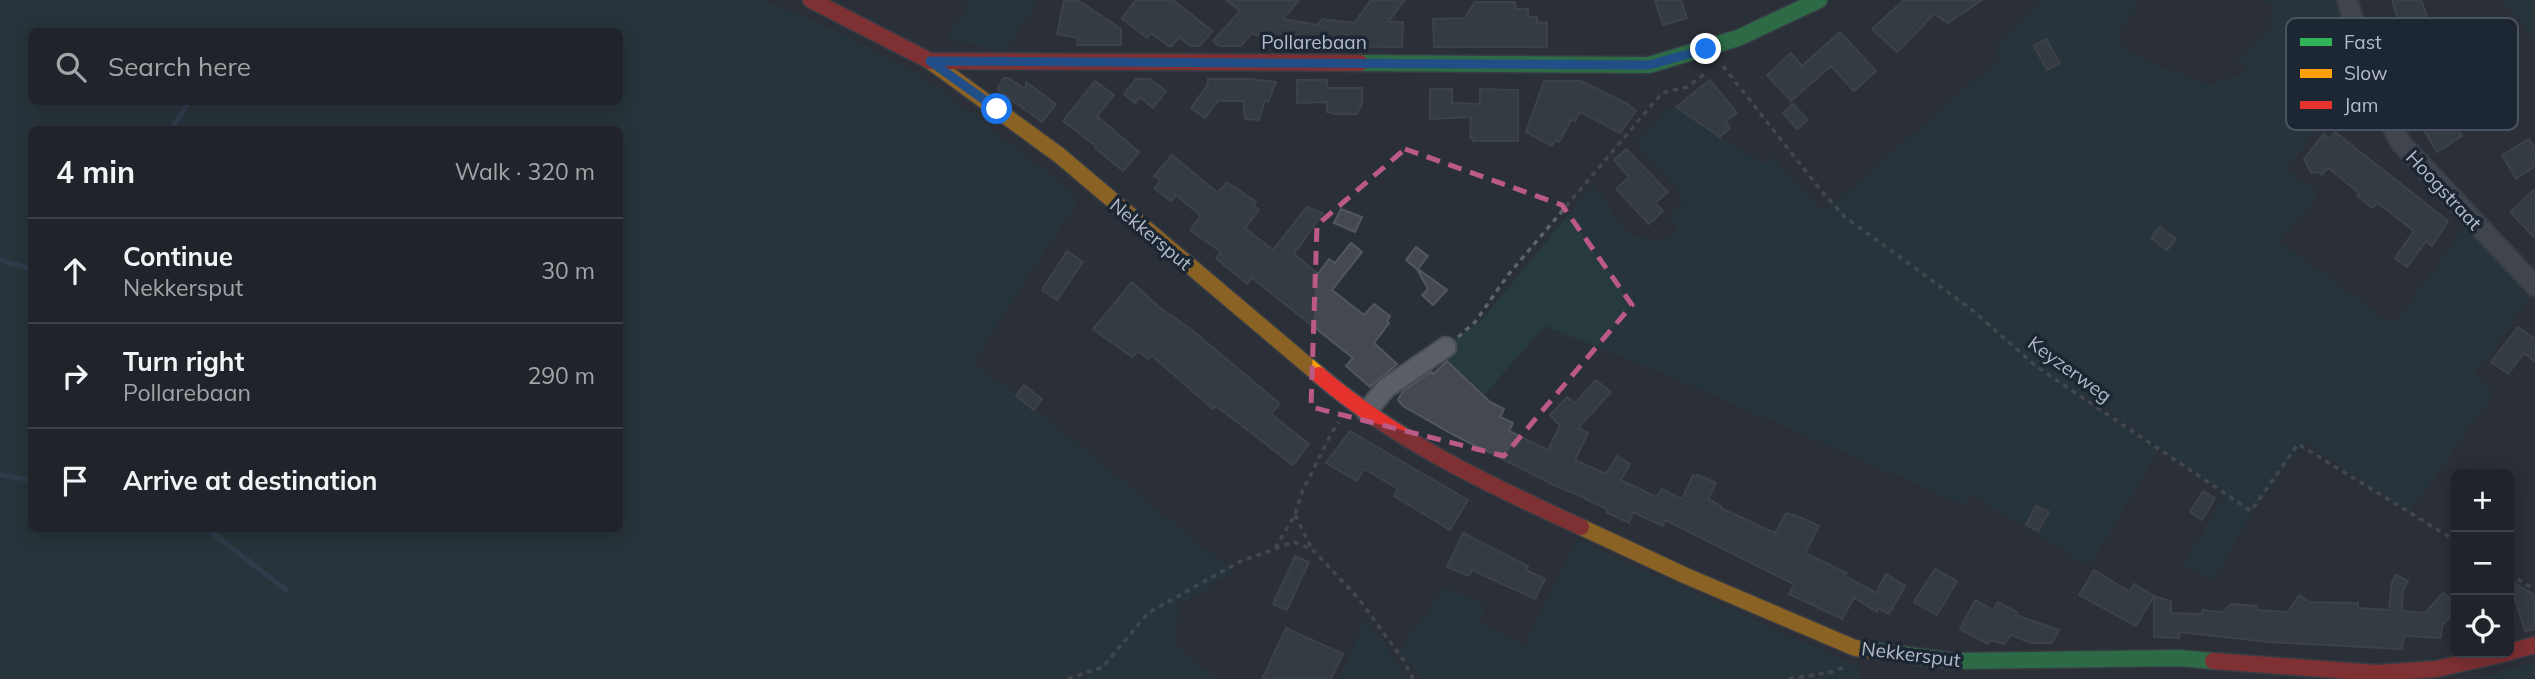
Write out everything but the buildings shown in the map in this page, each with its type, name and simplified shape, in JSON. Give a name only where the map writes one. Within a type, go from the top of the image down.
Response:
[{"type":"street","name":"Pollarebaan","points":[[811,0],[930,61],[1649,65],[1738,38],[1819,0]]},
{"type":"street","name":"Hoogstraat","points":[[2347,0],[2353,18]]},
{"type":"street","name":"Nekkersput","points":[[930,61],[1059,155],[1359,408],[1477,479],[1684,575],[1855,648],[1953,661],[2178,658],[2377,673],[2436,669],[2488,658]]},
{"type":"street","name":"Hoogstraat","points":[[2394,130],[2400,142],[2535,286]]},
{"type":"street","points":[[1359,408],[1446,347]]},
{"type":"street","name":"Nekkersput","points":[[2514,651],[2535,645]]},
{"type":"path","name":"Keyzerweg","points":[[1738,38],[1722,66],[1823,193],[1845,217],[1970,309],[2036,367],[2251,511],[2298,444],[2451,538]]},
{"type":"path","points":[[1446,347],[1475,322],[1508,275],[1662,93],[1687,87],[1710,70],[1706,49]]},
{"type":"path","points":[[1273,550],[1296,515],[1301,492],[1332,432],[1359,408]]},
{"type":"path","points":[[1296,515],[1312,549],[1359,599],[1404,661],[1413,679]]},
{"type":"path","points":[[1068,679],[1103,667],[1148,613],[1239,562],[1294,542],[1312,549]]},
{"type":"path","points":[[2514,577],[2535,590]]},
{"type":"highlighted area","points":[[1405,149],[1562,205],[1632,305],[1504,456],[1311,407],[1317,225]]},
{"type":"green space","points":[[0,0],[762,0],[838,31],[932,83],[1080,198],[972,363],[1012,390],[1233,572],[1179,605],[1174,646],[1220,679],[0,679]]},
{"type":"green space","points":[[970,0],[1040,0],[1004,51],[947,39]]},
{"type":"green space","points":[[2042,0],[2132,0],[2138,7],[2121,26],[2117,42],[2150,63],[2211,85],[2243,74],[2247,69],[2237,58],[2269,26],[2275,10],[2263,0],[2336,0],[2342,18],[2286,18],[2286,130],[2318,130],[2285,168],[2319,194],[2280,242],[2394,325],[2465,227],[2531,297],[2474,375],[2494,393],[2409,513],[2305,442],[2252,513],[2212,581],[2184,564],[2226,495],[2086,396],[2084,399],[2159,450],[2089,566],[1970,494],[1964,505],[1667,375],[1545,326],[1485,394],[1437,351],[1482,320],[1594,183],[1625,231],[1659,243],[1678,228],[1668,218],[1686,201],[1636,142],[1670,105],[1763,164],[1772,156],[1823,213],[2001,57],[1993,49]]},
{"type":"green space","points":[[2503,0],[2534,0],[2535,41],[2518,18]]},
{"type":"green space","points":[[1577,540],[1861,668],[1860,679],[1422,679],[1400,651],[1444,587],[1486,606],[1479,623],[1525,645]]},
{"type":"green space","points":[[1366,618],[1408,679],[1339,679]]},
{"type":"green space","points":[[2535,662],[2535,679],[2474,679]]},
{"type":"waterway","points":[[174,126],[187,105]]},
{"type":"waterway","points":[[0,260],[28,268]]},
{"type":"waterway","points":[[0,475],[28,479]]},
{"type":"waterway","points":[[211,532],[286,590]]},
{"type":"traffic: fast","points":[[1360,63],[1649,65],[1738,38],[1819,0]]},
{"type":"traffic: fast","points":[[1869,650],[1953,661],[2178,658],[2213,661]]},
{"type":"traffic: slow","points":[[930,61],[1059,155],[1319,375]]},
{"type":"traffic: slow","points":[[1581,527],[1684,575],[1855,648],[1869,650]]},
{"type":"traffic: jam","points":[[811,0],[930,61],[1360,63]]},
{"type":"traffic: jam","points":[[1319,375],[1379,421],[1411,441],[1478,478],[1581,527]]},
{"type":"traffic: jam","points":[[2514,651],[2535,645]]},
{"type":"traffic: jam","points":[[2213,661],[2377,673],[2436,669],[2486,658]]},
{"type":"route","points":[[997,109],[930,61],[1649,65],[1706,49]]}]
